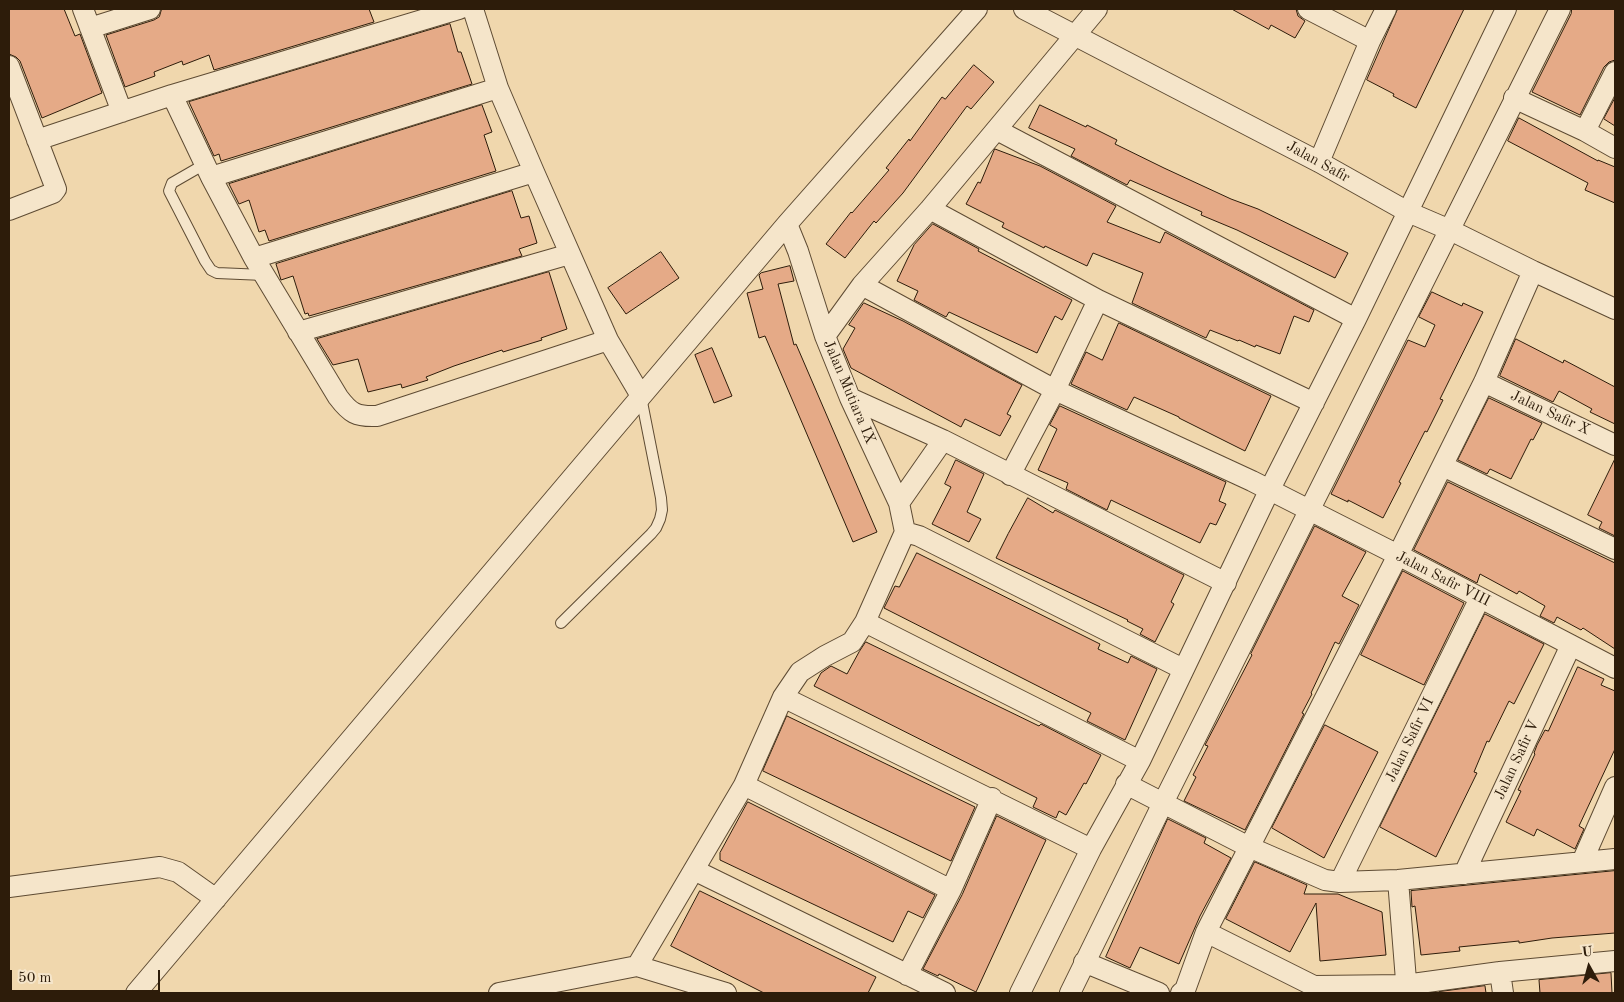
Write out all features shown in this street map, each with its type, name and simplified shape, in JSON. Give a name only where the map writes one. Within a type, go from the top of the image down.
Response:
[{"type":"street","points":[[83,9],[122,112]]},
{"type":"street","points":[[90,28],[150,9]]},
{"type":"street","points":[[36,140],[172,95],[459,9]]},
{"type":"street","points":[[473,9],[498,88],[534,172],[608,340],[641,396]]},
{"type":"street","points":[[136,993],[787,224],[977,9]]},
{"type":"street","name":"Jalan Safir","points":[[1024,9],[1076,34],[1319,162],[1408,212],[1450,230],[1533,272],[1615,309]]},
{"type":"street","points":[[825,336],[862,285],[930,209],[1097,9]]},
{"type":"street","points":[[1308,9],[1370,41]]},
{"type":"street","points":[[1319,162],[1370,41],[1386,9]]},
{"type":"street","points":[[1020,993],[1091,849],[1140,761],[1269,491],[1356,319],[1506,9]]},
{"type":"street","points":[[1070,993],[1514,98],[1560,9]]},
{"type":"street","points":[[9,66],[36,140],[56,187],[56,191],[9,210]]},
{"type":"street","points":[[1586,131],[1615,72]]},
{"type":"street","points":[[208,171],[498,88]]},
{"type":"street","points":[[172,95],[208,171],[259,266],[338,397],[347,409],[357,415],[377,416],[608,340]]},
{"type":"street","points":[[1514,98],[1586,131],[1615,148]]},
{"type":"street","points":[[997,130],[1356,319]]},
{"type":"street","points":[[259,266],[534,172]]},
{"type":"street","points":[[930,209],[1098,300],[1314,403]]},
{"type":"street","name":"Jalan Mutiara IX","points":[[787,224],[798,250],[825,336],[850,398],[899,503],[905,532]]},
{"type":"street","points":[[298,332],[570,254]]},
{"type":"street","points":[[1182,993],[1185,990],[1206,932],[1443,466],[1484,382],[1533,272]]},
{"type":"street","name":"Jalan Safir VIII","points":[[862,285],[1055,390],[1252,481],[1615,668]]},
{"type":"street","points":[[1010,475],[1055,390],[1098,300]]},
{"type":"street","name":"Jalan Safir X","points":[[1484,382],[1615,445]]},
{"type":"street","points":[[850,398],[944,440],[1226,583]]},
{"type":"street","points":[[899,503],[944,440]]},
{"type":"street","points":[[1443,466],[1615,549]]},
{"type":"street","points":[[637,966],[744,785],[783,697],[800,672],[852,642],[865,622],[905,532],[918,536],[1183,669]]},
{"type":"street","name":"Jalan Safir VI","points":[[1340,882],[1480,598]]},
{"type":"street","points":[[865,622],[1140,761]]},
{"type":"street","name":"Jalan Safir V","points":[[1464,874],[1571,646]]},
{"type":"street","points":[[783,697],[992,798],[1091,849]]},
{"type":"street","points":[[1126,784],[1248,847],[1324,880],[1340,882],[1398,880],[1615,859]]},
{"type":"street","points":[[744,785],[951,890]]},
{"type":"street","points":[[1582,862],[1615,787]]},
{"type":"street","points":[[907,975],[951,890],[992,798]]},
{"type":"street","points":[[9,887],[160,867],[178,872],[216,899]]},
{"type":"street","points":[[694,870],[945,993]]},
{"type":"street","points":[[1398,880],[1406,989]]},
{"type":"street","points":[[1206,932],[1314,990],[1406,989],[1500,972],[1615,961]]},
{"type":"street","points":[[1084,962],[1159,993]]},
{"type":"street","points":[[499,993],[637,966],[726,993]]},
{"type":"street","points":[[1500,972],[1503,993]]},
{"type":"lane","points":[[208,171],[172,183],[169,191],[205,261],[211,270],[217,273],[259,266]]},
{"type":"lane","points":[[561,623],[638,549],[656,528],[660,519],[662,510],[660,488],[641,396]]},
{"type":"building","points":[[9,9],[64,9],[75,36],[80,34],[102,93],[42,118],[20,61],[9,54]]},
{"type":"building","points":[[162,9],[369,9],[374,22],[214,70],[209,55],[183,65],[182,61],[154,72],[155,76],[125,87],[106,35],[154,20],[159,17]]},
{"type":"building","points":[[1232,9],[1296,9],[1298,16],[1305,21],[1295,38],[1271,25],[1269,29]]},
{"type":"building","points":[[1398,9],[1464,9],[1416,108],[1367,80]]},
{"type":"building","points":[[1572,9],[1615,9],[1615,60],[1609,62],[1604,67],[1580,115],[1532,92]]},
{"type":"building","points":[[450,24],[458,52],[461,52],[472,84],[221,161],[219,154],[214,156],[189,102]]},
{"type":"building","points":[[974,65],[994,82],[971,109],[967,106],[903,193],[876,223],[874,221],[845,258],[826,244],[851,212],[889,170],[886,168],[909,139],[910,141],[942,97],[945,99]]},
{"type":"building","points":[[1615,98],[1615,126],[1604,119]]},
{"type":"building","points":[[482,105],[492,132],[484,135],[496,171],[269,241],[265,230],[259,232],[249,200],[239,204],[229,184]]},
{"type":"building","points":[[1040,105],[1117,140],[1115,144],[1164,168],[1231,199],[1258,209],[1348,253],[1335,278],[1237,230],[1201,215],[1202,212],[1130,180],[1127,185],[1071,156],[1075,149],[1029,128]]},
{"type":"building","points":[[1519,118],[1598,161],[1615,167],[1615,203],[1585,190],[1588,183],[1508,141]]},
{"type":"building","points":[[995,149],[1040,166],[1116,206],[1107,222],[1160,243],[1165,232],[1314,310],[1309,322],[1294,316],[1280,354],[1210,330],[1206,338],[1132,303],[1143,273],[1093,253],[1087,266],[1045,246],[1044,248],[1002,227],[1004,223],[966,204],[978,182],[980,183]]},
{"type":"building","points":[[512,191],[521,218],[529,216],[537,243],[519,249],[522,256],[309,316],[308,313],[305,314],[293,276],[281,280],[276,264]]},
{"type":"building","points":[[933,224],[979,249],[978,251],[1072,300],[1062,320],[1055,316],[1037,353],[949,312],[946,317],[914,300],[918,291],[897,281],[914,245]]},
{"type":"building","points":[[661,252],[679,278],[626,314],[608,288]]},
{"type":"building","points":[[790,266],[794,281],[778,284],[794,345],[796,344],[877,532],[853,542],[765,336],[759,338],[747,293],[763,289],[759,275],[761,273]]},
{"type":"building","points":[[549,272],[567,329],[541,338],[542,340],[503,352],[502,350],[454,366],[426,377],[428,380],[402,388],[401,384],[368,392],[358,359],[333,365],[317,339]]},
{"type":"building","points":[[1432,292],[1462,306],[1463,303],[1483,312],[1440,399],[1443,400],[1399,482],[1401,483],[1383,518],[1348,500],[1348,502],[1331,494],[1408,340],[1425,347],[1435,325],[1419,317]]},
{"type":"building","points":[[864,303],[903,321],[1022,385],[1007,414],[1011,416],[1000,436],[965,419],[961,427],[851,368],[843,349],[855,328],[849,325]]},
{"type":"building","points":[[1119,323],[1271,396],[1245,451],[1179,417],[1134,397],[1127,410],[1071,384],[1086,352],[1102,360]]},
{"type":"building","points":[[1516,339],[1563,363],[1564,360],[1615,387],[1615,424],[1590,412],[1592,409],[1559,391],[1553,402],[1500,376]]},
{"type":"building","points":[[712,348],[732,396],[714,403],[695,355]]},
{"type":"building","points":[[1489,398],[1542,423],[1533,440],[1531,439],[1511,479],[1490,469],[1487,474],[1458,460]]},
{"type":"building","points":[[1060,406],[1226,482],[1219,501],[1226,504],[1216,525],[1210,523],[1200,543],[1111,500],[1107,510],[1066,489],[1068,483],[1038,470],[1057,429],[1050,425]]},
{"type":"building","points":[[1615,459],[1615,536],[1599,528],[1602,522],[1588,515]]},
{"type":"building","points":[[956,460],[984,474],[967,512],[981,519],[969,542],[932,524],[951,487],[945,484]]},
{"type":"building","points":[[1448,482],[1615,563],[1615,649],[1583,628],[1581,630],[1557,617],[1554,623],[1540,616],[1545,606],[1519,591],[1517,594],[1480,574],[1477,583],[1414,550]]},
{"type":"building","points":[[1028,498],[1053,513],[1055,510],[1184,575],[1171,602],[1174,604],[1155,642],[1140,634],[1143,629],[1128,620],[996,558]]},
{"type":"building","points":[[1315,526],[1366,552],[1342,596],[1359,605],[1339,644],[1335,642],[1302,713],[1304,714],[1245,830],[1184,801],[1196,777],[1193,775],[1208,746],[1205,745],[1252,655]]},
{"type":"building","points":[[917,553],[1100,644],[1098,649],[1128,663],[1131,656],[1157,669],[1125,740],[1087,721],[1091,713],[884,608],[895,586],[899,587]]},
{"type":"building","points":[[1403,571],[1464,603],[1424,685],[1361,655]]},
{"type":"building","points":[[1485,614],[1544,644],[1514,704],[1509,701],[1489,742],[1487,741],[1474,772],[1477,773],[1436,857],[1380,827]]},
{"type":"building","points":[[866,642],[1039,726],[1041,724],[1101,755],[1086,784],[1084,783],[1066,815],[1059,811],[1056,818],[1033,807],[1037,798],[814,686],[821,673],[831,666],[847,674]]},
{"type":"building","points":[[1578,667],[1604,679],[1601,685],[1615,691],[1615,749],[1579,826],[1584,829],[1575,849],[1537,829],[1534,836],[1506,822],[1521,791],[1518,790],[1535,754],[1537,745],[1545,730],[1548,731]]},
{"type":"building","points":[[787,716],[975,807],[951,861],[763,771]]},
{"type":"building","points":[[1325,725],[1378,752],[1324,858],[1272,828]]},
{"type":"building","points":[[748,802],[935,895],[923,918],[908,911],[893,942],[720,860],[720,853]]},
{"type":"building","points":[[997,816],[1046,840],[976,992],[939,974],[938,976],[923,969],[962,895]]},
{"type":"building","points":[[1168,819],[1206,838],[1204,843],[1231,858],[1200,916],[1179,964],[1140,947],[1130,968],[1106,957]]},
{"type":"building","points":[[1255,862],[1307,885],[1304,894],[1338,894],[1382,912],[1386,955],[1320,961],[1316,903],[1290,952],[1226,919]]},
{"type":"building","points":[[1615,871],[1615,933],[1459,947],[1460,951],[1421,955],[1415,906],[1412,907],[1411,891]]},
{"type":"building","points":[[700,891],[876,977],[868,993],[764,993],[671,946]]},
{"type":"building","points":[[1611,973],[1612,993],[1540,993],[1539,980]]},
{"type":"building","points":[[1485,986],[1486,993],[1439,993],[1439,992]]}]
